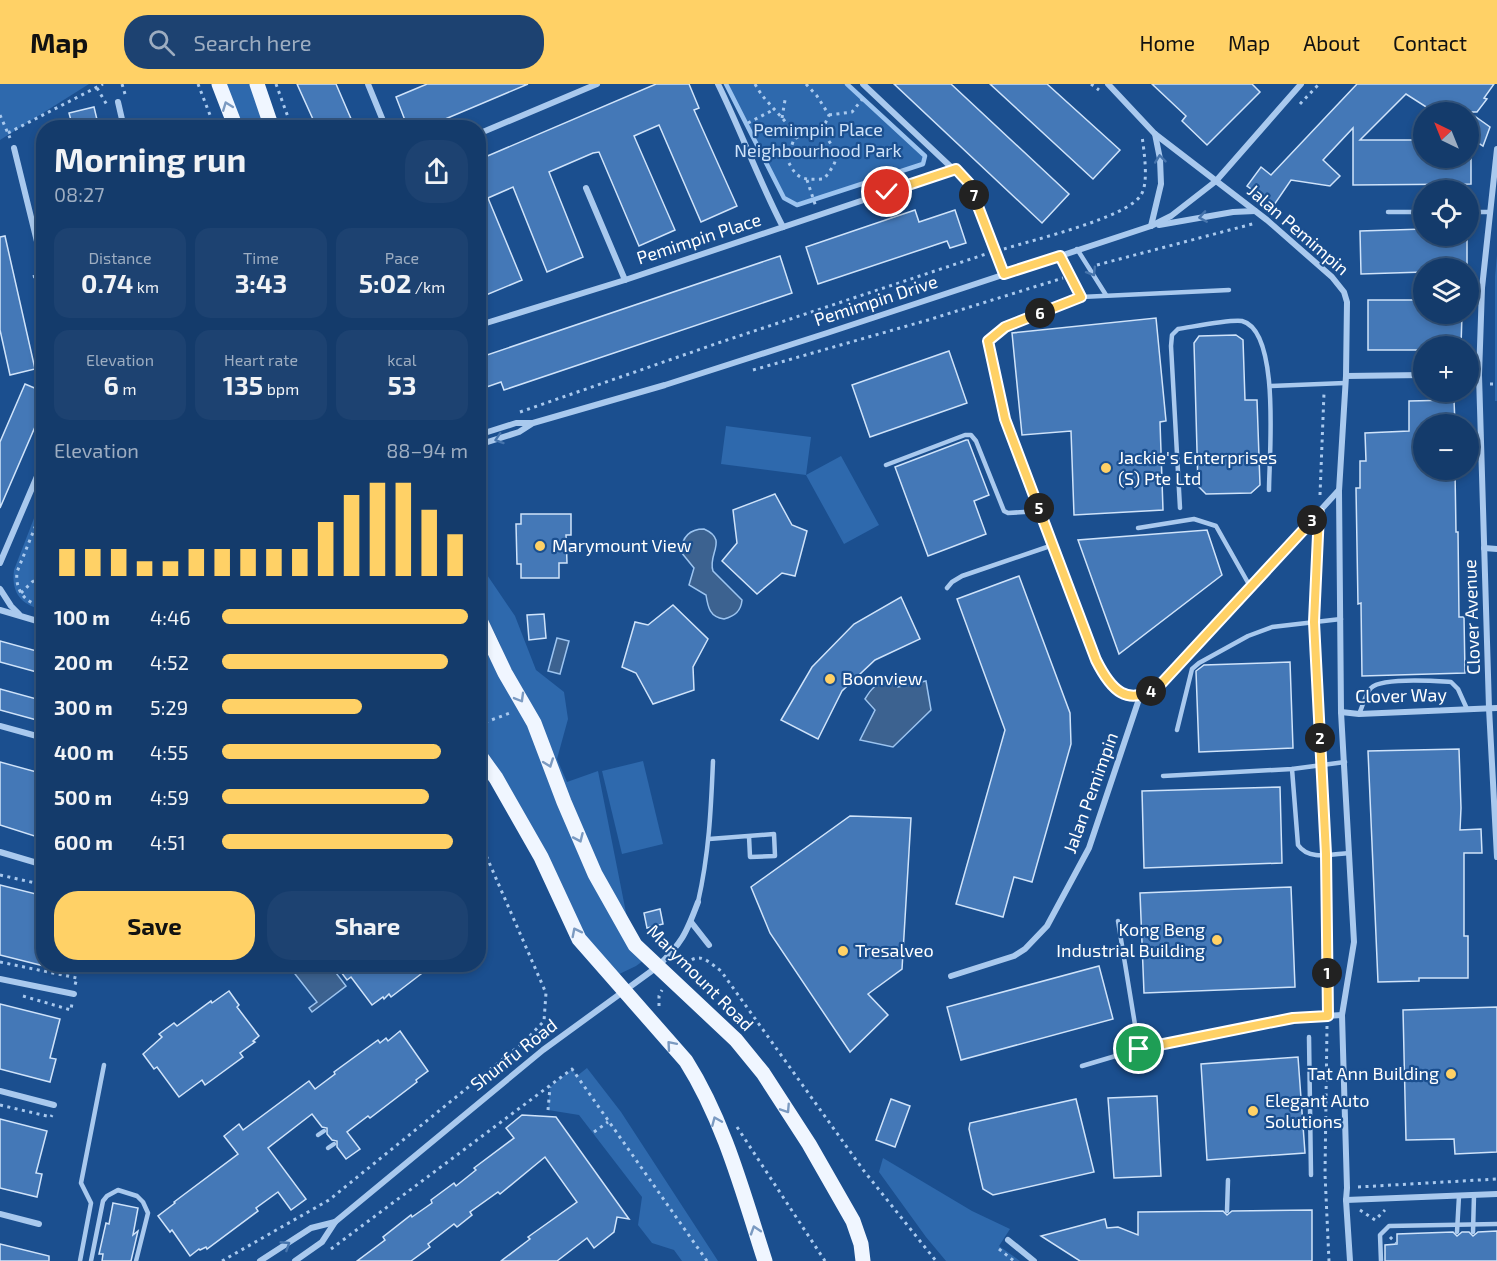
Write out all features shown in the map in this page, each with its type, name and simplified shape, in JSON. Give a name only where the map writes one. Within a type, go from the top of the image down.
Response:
[{"type":"main road","points":[[219,84],[233,120]]},
{"type":"main road","points":[[257,84],[269,120]]},
{"type":"main road","name":"Marymount Road","points":[[486,633],[505,673],[534,723],[595,874],[635,945],[736,1040],[763,1072],[809,1144],[853,1221],[861,1244],[863,1261]]},
{"type":"main road","points":[[486,764],[541,857],[579,939],[686,1061],[696,1077],[728,1149],[765,1261]]},
{"type":"street","points":[[368,84],[383,120]]},
{"type":"street","points":[[486,131],[597,84]]},
{"type":"street","name":"Pemimpin Place","points":[[718,84],[783,227]]},
{"type":"street","points":[[863,84],[969,183],[1004,274]]},
{"type":"street","name":"Jalan Pemimpin","points":[[1108,84],[1155,134],[1256,211],[1332,277],[1344,292],[1348,309],[1339,491],[1341,712],[1354,942],[1342,1015],[1346,1200],[1350,1261]]},
{"type":"street","name":"Pemimpin Drive","points":[[486,432],[516,423],[533,423],[664,385],[1151,226],[1185,207],[1216,181],[1301,84]]},
{"type":"street","points":[[118,102],[122,120]]},
{"type":"street","points":[[1155,134],[1160,159],[1161,184],[1151,226],[1233,212],[1256,211]]},
{"type":"street","points":[[14,148],[36,237]]},
{"type":"street","name":"Clover Avenue","points":[[1497,149],[1482,288],[1479,375],[1489,708],[1497,857]]},
{"type":"street","name":"Pemimpin Place","points":[[486,323],[625,280],[956,169]]},
{"type":"street","name":"Pemimpin Place","points":[[586,188],[625,280]]},
{"type":"street","points":[[1346,376],[1413,375]]},
{"type":"street","points":[[1005,419],[1102,671],[1111,684],[1128,695],[1140,696],[1150,692],[1167,678],[1339,491]]},
{"type":"street","name":"Pemimpin Drive","points":[[486,442],[519,432],[533,423]]},
{"type":"street","points":[[0,563],[36,479]]},
{"type":"street","points":[[1484,548],[1497,549]]},
{"type":"street","points":[[0,589],[21,616]]},
{"type":"street","points":[[0,610],[36,620]]},
{"type":"street","name":"Jalan Pemimpin","points":[[951,976],[1014,956],[1025,949],[1047,926],[1089,848],[1140,696]]},
{"type":"street","name":"Clover Way","points":[[1341,712],[1359,714],[1497,708]]},
{"type":"street","points":[[0,726],[36,736]]},
{"type":"street","points":[[0,852],[36,863]]},
{"type":"street","name":"Shunfu Road","points":[[295,1261],[322,1242],[335,1222],[543,1050],[657,967],[674,951],[687,932],[698,902]]},
{"type":"street","points":[[691,922],[709,945]]},
{"type":"street","points":[[0,979],[74,994]]},
{"type":"street","points":[[1139,1049],[1293,1018],[1342,1015]]},
{"type":"street","points":[[0,1091],[54,1105]]},
{"type":"street","points":[[1346,1200],[1497,1194]]},
{"type":"street","points":[[0,1214],[39,1224]]},
{"type":"street","name":"Shunfu Road","points":[[260,1261],[311,1228],[335,1222]]},
{"type":"street","points":[[1008,1240],[1034,1261]]},
{"type":"lane","points":[[1388,212],[1413,212]]},
{"type":"lane","points":[[1479,212],[1490,212]]},
{"type":"lane","points":[[1077,249],[1106,295]]},
{"type":"lane","points":[[1060,256],[1081,297]]},
{"type":"lane","points":[[988,341],[1005,327],[1081,297],[1229,290]]},
{"type":"lane","points":[[1180,508],[1171,359],[1172,335],[1178,329],[1240,321],[1252,326],[1258,334],[1271,386],[1269,490]]},
{"type":"lane","points":[[1271,386],[1345,383]]},
{"type":"lane","points":[[516,423],[519,432]]},
{"type":"lane","points":[[886,465],[965,435],[971,435],[976,441],[1004,511],[1008,513],[1040,511]]},
{"type":"lane","points":[[1138,528],[1194,519],[1216,526],[1251,588]]},
{"type":"lane","points":[[947,588],[951,582],[962,576],[1053,545]]},
{"type":"lane","points":[[1177,730],[1192,669],[1199,663],[1248,636],[1272,627],[1341,619]]},
{"type":"lane","points":[[1359,714],[1371,688],[1376,684],[1401,681],[1451,682],[1458,689],[1467,709]]},
{"type":"lane","points":[[698,902],[710,839],[713,761]]},
{"type":"lane","points":[[1163,776],[1292,768],[1345,762]]},
{"type":"lane","points":[[1292,768],[1298,845],[1303,852],[1310,855],[1350,853]]},
{"type":"lane","points":[[710,839],[774,834],[775,856],[750,857],[749,836]]},
{"type":"lane","points":[[1082,1066],[1139,1049],[1118,921]]},
{"type":"lane","points":[[1309,1037],[1311,1175]]},
{"type":"lane","points":[[80,1261],[91,1203],[81,1183],[104,1065]]},
{"type":"lane","points":[[318,1135],[324,1131]]},
{"type":"lane","points":[[328,1148],[334,1143]]},
{"type":"lane","points":[[1227,1211],[1228,1180]]},
{"type":"lane","points":[[92,1261],[103,1201],[118,1190],[137,1196],[148,1213],[136,1261]]},
{"type":"lane","points":[[1473,1195],[1473,1232]]},
{"type":"lane","points":[[1457,1232],[1458,1196]]},
{"type":"lane","points":[[1381,1261],[1380,1235],[1389,1226],[1497,1224]]},
{"type":"path","points":[[0,115],[8,133],[103,84]]},
{"type":"path","points":[[198,84],[212,120]]},
{"type":"path","points":[[276,84],[289,120]]},
{"type":"path","points":[[755,84],[773,110],[791,128],[796,138]]},
{"type":"path","points":[[806,84],[829,115]]},
{"type":"path","points":[[1091,84],[1099,91]]},
{"type":"path","points":[[97,88],[108,106]]},
{"type":"path","points":[[829,115],[852,112],[870,90]]},
{"type":"path","points":[[782,118],[785,100]]},
{"type":"path","points":[[748,123],[773,110]]},
{"type":"path","points":[[821,134],[829,115]]},
{"type":"path","points":[[511,415],[721,342],[1116,213],[1135,203],[1142,194],[1145,160],[1143,136],[1137,128]]},
{"type":"path","points":[[810,131],[821,134],[825,135],[836,152],[834,165],[824,178],[807,180],[794,173],[787,159],[796,138],[810,131]]},
{"type":"path","points":[[807,180],[815,205]]},
{"type":"path","points":[[1089,267],[1267,220]]},
{"type":"path","points":[[744,372],[928,320],[1070,276]]},
{"type":"path","points":[[988,341],[1005,419]]},
{"type":"path","points":[[1324,384],[1314,622],[1326,854],[1328,1016],[1325,1174],[1329,1261]]},
{"type":"path","points":[[36,525],[17,572],[17,586],[21,593],[36,605]]},
{"type":"path","points":[[21,593],[36,580]]},
{"type":"path","points":[[486,722],[517,710]]},
{"type":"path","points":[[222,1261],[329,1200],[524,1042],[544,1021],[546,993],[486,855]]},
{"type":"path","points":[[0,875],[36,883]]},
{"type":"path","points":[[659,996],[670,979],[691,959],[703,958],[721,971],[864,1171],[936,1261]]},
{"type":"path","points":[[0,962],[36,969]]},
{"type":"path","points":[[48,972],[77,978],[74,994]]},
{"type":"path","points":[[324,1254],[572,1069],[707,1261]]},
{"type":"path","points":[[548,1110],[550,1087]]},
{"type":"path","points":[[594,1132],[608,1122]]},
{"type":"path","points":[[1347,1188],[1497,1179]]},
{"type":"path","points":[[999,1249],[1014,1261]]},
{"type":"green space","points":[[0,84],[89,84],[0,140]]},
{"type":"green space","points":[[219,84],[257,84],[270,120],[233,120]]},
{"type":"green space","name":"Pemimpin Place Neighbourhood Park","points":[[726,84],[847,84],[925,156],[923,164],[797,205],[784,198]]},
{"type":"green space","points":[[1497,255],[1497,401],[1495,401],[1495,276]]},
{"type":"green space","points":[[726,426],[811,437],[806,475],[721,464]]},
{"type":"green space","points":[[841,456],[879,525],[844,544],[806,475]]},
{"type":"green space","points":[[36,513],[36,608],[19,597],[14,585],[14,570]]},
{"type":"green space","points":[[486,573],[515,616],[536,670],[564,692],[568,719],[557,759],[567,782],[598,771],[631,938],[647,958],[611,978],[579,939],[486,766],[486,632],[515,688],[500,644],[486,616]]},
{"type":"green space","points":[[643,761],[663,844],[622,854],[602,771]]},
{"type":"green space","points":[[587,1068],[621,1112],[718,1261],[682,1261],[674,1250],[652,1243],[638,1225],[642,1197],[579,1115],[548,1110],[550,1087],[572,1069],[577,1076]]},
{"type":"green space","points":[[883,1158],[972,1211],[1010,1229],[999,1246],[1020,1261],[946,1261],[879,1172]]},
{"type":"shaded area","points":[[704,529],[715,538],[713,571],[742,600],[737,612],[724,619],[710,611],[706,595],[689,585],[694,568],[681,552],[683,542],[690,532]]},
{"type":"shaded area","points":[[557,638],[569,641],[560,674],[548,671]]},
{"type":"shaded area","points":[[890,681],[898,687],[926,681],[931,710],[893,747],[860,740],[875,710],[865,699],[875,686]]},
{"type":"shaded area","points":[[293,972],[335,972],[346,986],[312,1012],[309,1008],[317,1002]]},
{"type":"building","points":[[297,84],[336,84],[352,120],[313,120]]},
{"type":"building","points":[[427,84],[528,84],[443,120],[405,120],[396,97]]},
{"type":"building","points":[[656,84],[689,84],[699,108],[694,110],[737,206],[701,222],[659,125],[634,136],[675,230],[639,246],[599,152],[593,153],[549,172],[583,257],[547,272],[513,187],[488,198],[522,280],[486,295],[486,157]]},
{"type":"building","points":[[894,84],[951,84],[1069,194],[1042,223]]},
{"type":"building","points":[[990,84],[1047,84],[1120,150],[1093,179]]},
{"type":"building","points":[[1152,84],[1252,84],[1260,92],[1207,145],[1182,121],[1186,116]]},
{"type":"building","points":[[1357,84],[1494,84],[1479,109],[1479,102],[1418,102],[1406,94],[1360,140],[1413,140],[1413,168],[1471,168],[1471,180],[1413,180],[1413,184],[1353,185],[1353,128],[1323,160],[1340,176],[1330,186],[1291,180],[1274,205],[1247,186],[1261,167],[1271,175]]},
{"type":"building","points":[[94,107],[97,120],[71,120],[69,113]]},
{"type":"building","points":[[1479,119],[1490,127],[1483,146],[1479,143]]},
{"type":"building","points":[[915,210],[919,222],[955,210],[966,243],[950,248],[947,241],[818,284],[806,247]]},
{"type":"building","points":[[1413,229],[1413,246],[1467,246],[1467,258],[1413,258],[1413,272],[1361,274],[1360,231]]},
{"type":"building","points":[[5,236],[35,369],[10,375],[0,330],[0,237]]},
{"type":"building","points":[[780,256],[792,293],[504,390],[501,382],[486,387],[486,355]]},
{"type":"building","points":[[1368,300],[1413,300],[1413,324],[1462,324],[1461,336],[1413,336],[1413,350],[1368,350]]},
{"type":"building","points":[[1156,318],[1166,421],[1160,422],[1163,510],[1074,515],[1071,431],[1022,435],[1012,333]]},
{"type":"building","points":[[1236,335],[1243,340],[1245,400],[1257,400],[1260,485],[1251,493],[1206,494],[1198,486],[1194,343],[1199,336]]},
{"type":"building","points":[[949,351],[967,403],[870,437],[852,385]]},
{"type":"building","points":[[25,384],[36,389],[36,425],[0,508],[0,442]]},
{"type":"building","points":[[1409,401],[1454,402],[1455,414],[1413,414],[1413,480],[1455,480],[1459,617],[1464,617],[1465,673],[1362,676],[1356,488],[1360,488],[1360,461],[1366,461],[1365,433],[1409,431]]},
{"type":"building","points":[[968,440],[989,495],[974,501],[986,534],[928,556],[895,467]]},
{"type":"building","points":[[775,494],[792,525],[807,531],[795,576],[782,573],[757,594],[722,561],[737,543],[733,510]]},
{"type":"building","name":"Marymount View","points":[[521,514],[571,514],[571,535],[566,535],[567,563],[559,563],[559,578],[521,578],[521,564],[517,564],[516,524],[521,524]]},
{"type":"building","points":[[1207,530],[1222,575],[1119,654],[1078,540]]},
{"type":"building","points":[[1019,576],[1070,713],[1071,744],[1032,882],[1014,877],[1003,917],[956,904],[1005,730],[957,599]]},
{"type":"building","name":"Boonview","points":[[901,597],[920,639],[875,660],[842,691],[818,739],[781,720],[812,667],[854,624]]},
{"type":"building","points":[[673,605],[708,639],[693,667],[694,690],[653,704],[636,673],[622,667],[635,622],[648,625]]},
{"type":"building","points":[[544,614],[546,638],[529,640],[527,615]]},
{"type":"building","points":[[0,641],[36,651],[36,672],[0,662]]},
{"type":"building","points":[[1290,662],[1293,748],[1199,752],[1196,671],[1204,665]]},
{"type":"building","points":[[0,689],[36,699],[36,720],[0,710]]},
{"type":"building","points":[[1459,749],[1460,830],[1481,829],[1482,853],[1464,853],[1464,936],[1468,936],[1468,978],[1419,978],[1419,981],[1378,982],[1368,751]]},
{"type":"building","points":[[0,762],[36,772],[36,836],[0,825]]},
{"type":"building","points":[[1280,787],[1282,863],[1144,868],[1142,791]]},
{"type":"building","name":"Tresalveo","points":[[850,816],[911,818],[902,969],[868,994],[888,1015],[850,1052],[770,933],[751,887]]},
{"type":"building","points":[[0,885],[36,894],[36,964],[0,955]]},
{"type":"building","name":"Kong Beng Industrial Building","points":[[1291,887],[1295,987],[1144,993],[1140,893]]},
{"type":"building","points":[[660,909],[663,924],[647,928],[644,913]]},
{"type":"building","points":[[1099,966],[1113,1019],[961,1060],[947,1007]]},
{"type":"building","points":[[341,972],[424,972],[391,997],[389,994],[372,1005],[351,977],[347,980]]},
{"type":"building","points":[[229,991],[239,1005],[237,1007],[259,1036],[253,1041],[255,1042],[240,1053],[243,1057],[205,1085],[202,1080],[179,1097],[157,1067],[154,1069],[143,1054],[162,1037],[159,1034],[174,1023],[177,1026]]},
{"type":"building","points":[[0,1004],[60,1019],[50,1058],[56,1059],[50,1082],[0,1069]]},
{"type":"building","name":"Tat Ann Building","points":[[1497,1007],[1497,1152],[1455,1154],[1454,1139],[1406,1140],[1403,1010]]},
{"type":"building","points":[[400,1031],[428,1071],[370,1118],[368,1116],[347,1132],[360,1149],[346,1159],[337,1147],[337,1141],[332,1140],[327,1134],[327,1128],[322,1127],[312,1114],[268,1148],[306,1199],[291,1210],[278,1192],[256,1208],[258,1211],[207,1249],[206,1247],[199,1249],[190,1256],[172,1230],[170,1232],[158,1216],[238,1154],[224,1136],[239,1124],[243,1130],[309,1081],[315,1089],[378,1040],[380,1043],[386,1038],[388,1041]]},
{"type":"building","points":[[1298,1057],[1305,1153],[1207,1160],[1201,1064]]},
{"type":"building","points":[[1157,1096],[1161,1176],[1114,1178],[1108,1098]]},
{"type":"building","points":[[891,1099],[910,1106],[895,1147],[876,1140]]},
{"type":"building","points":[[1076,1099],[1094,1172],[993,1195],[983,1189],[969,1129],[970,1123]]},
{"type":"building","points":[[522,1115],[556,1117],[629,1219],[617,1217],[614,1232],[594,1248],[587,1238],[557,1261],[501,1261],[530,1239],[528,1237],[577,1202],[545,1157],[500,1194],[498,1192],[470,1212],[472,1215],[457,1227],[454,1224],[428,1244],[430,1247],[411,1261],[357,1261],[385,1240],[383,1237],[411,1215],[412,1217],[432,1203],[431,1200],[454,1183],[456,1186],[476,1170],[474,1168],[514,1138],[506,1128]]},
{"type":"building","points":[[0,1119],[47,1131],[36,1173],[42,1174],[37,1197],[0,1188]]},
{"type":"building","points":[[113,1203],[138,1208],[133,1235],[138,1231],[131,1261],[102,1261],[103,1254],[99,1254]]},
{"type":"building","points":[[1312,1210],[1312,1261],[1080,1261],[1041,1236],[1105,1219],[1107,1228],[1118,1227],[1138,1235],[1138,1212],[1223,1211],[1227,1215],[1232,1211]]},
{"type":"building","points":[[1497,1231],[1497,1261],[1385,1261],[1385,1245],[1397,1244],[1397,1234],[1453,1232],[1457,1236],[1462,1232],[1469,1232],[1473,1236],[1478,1232]]},
{"type":"building","points":[[0,1244],[49,1256],[49,1261],[0,1261]]},
{"type":"waterway","points":[[726,84],[784,198],[797,205],[923,164],[925,156],[847,84]]},
{"type":"place","name":"Jackie's Enterprises (S) Pte Ltd","points":[[1106,468]]},
{"type":"place","name":"Marymount View","points":[[540,546]]},
{"type":"place","name":"Boonview","points":[[830,679]]},
{"type":"place","name":"Kong Beng Industrial Building","points":[[1217,940]]},
{"type":"place","name":"Tresalveo","points":[[843,951]]},
{"type":"place","name":"Tat Ann Building","points":[[1451,1074]]},
{"type":"place","name":"Elegant Auto Solutions","points":[[1253,1111]]},
{"type":"route","points":[[887,192],[956,169],[969,183],[1004,274],[1060,256],[1081,297],[1005,327],[988,341],[1005,419],[1096,660],[1115,687],[1133,697],[1150,692],[1159,686],[1319,513],[1314,622],[1326,854],[1328,1016],[1293,1018],[1139,1049]]}]
